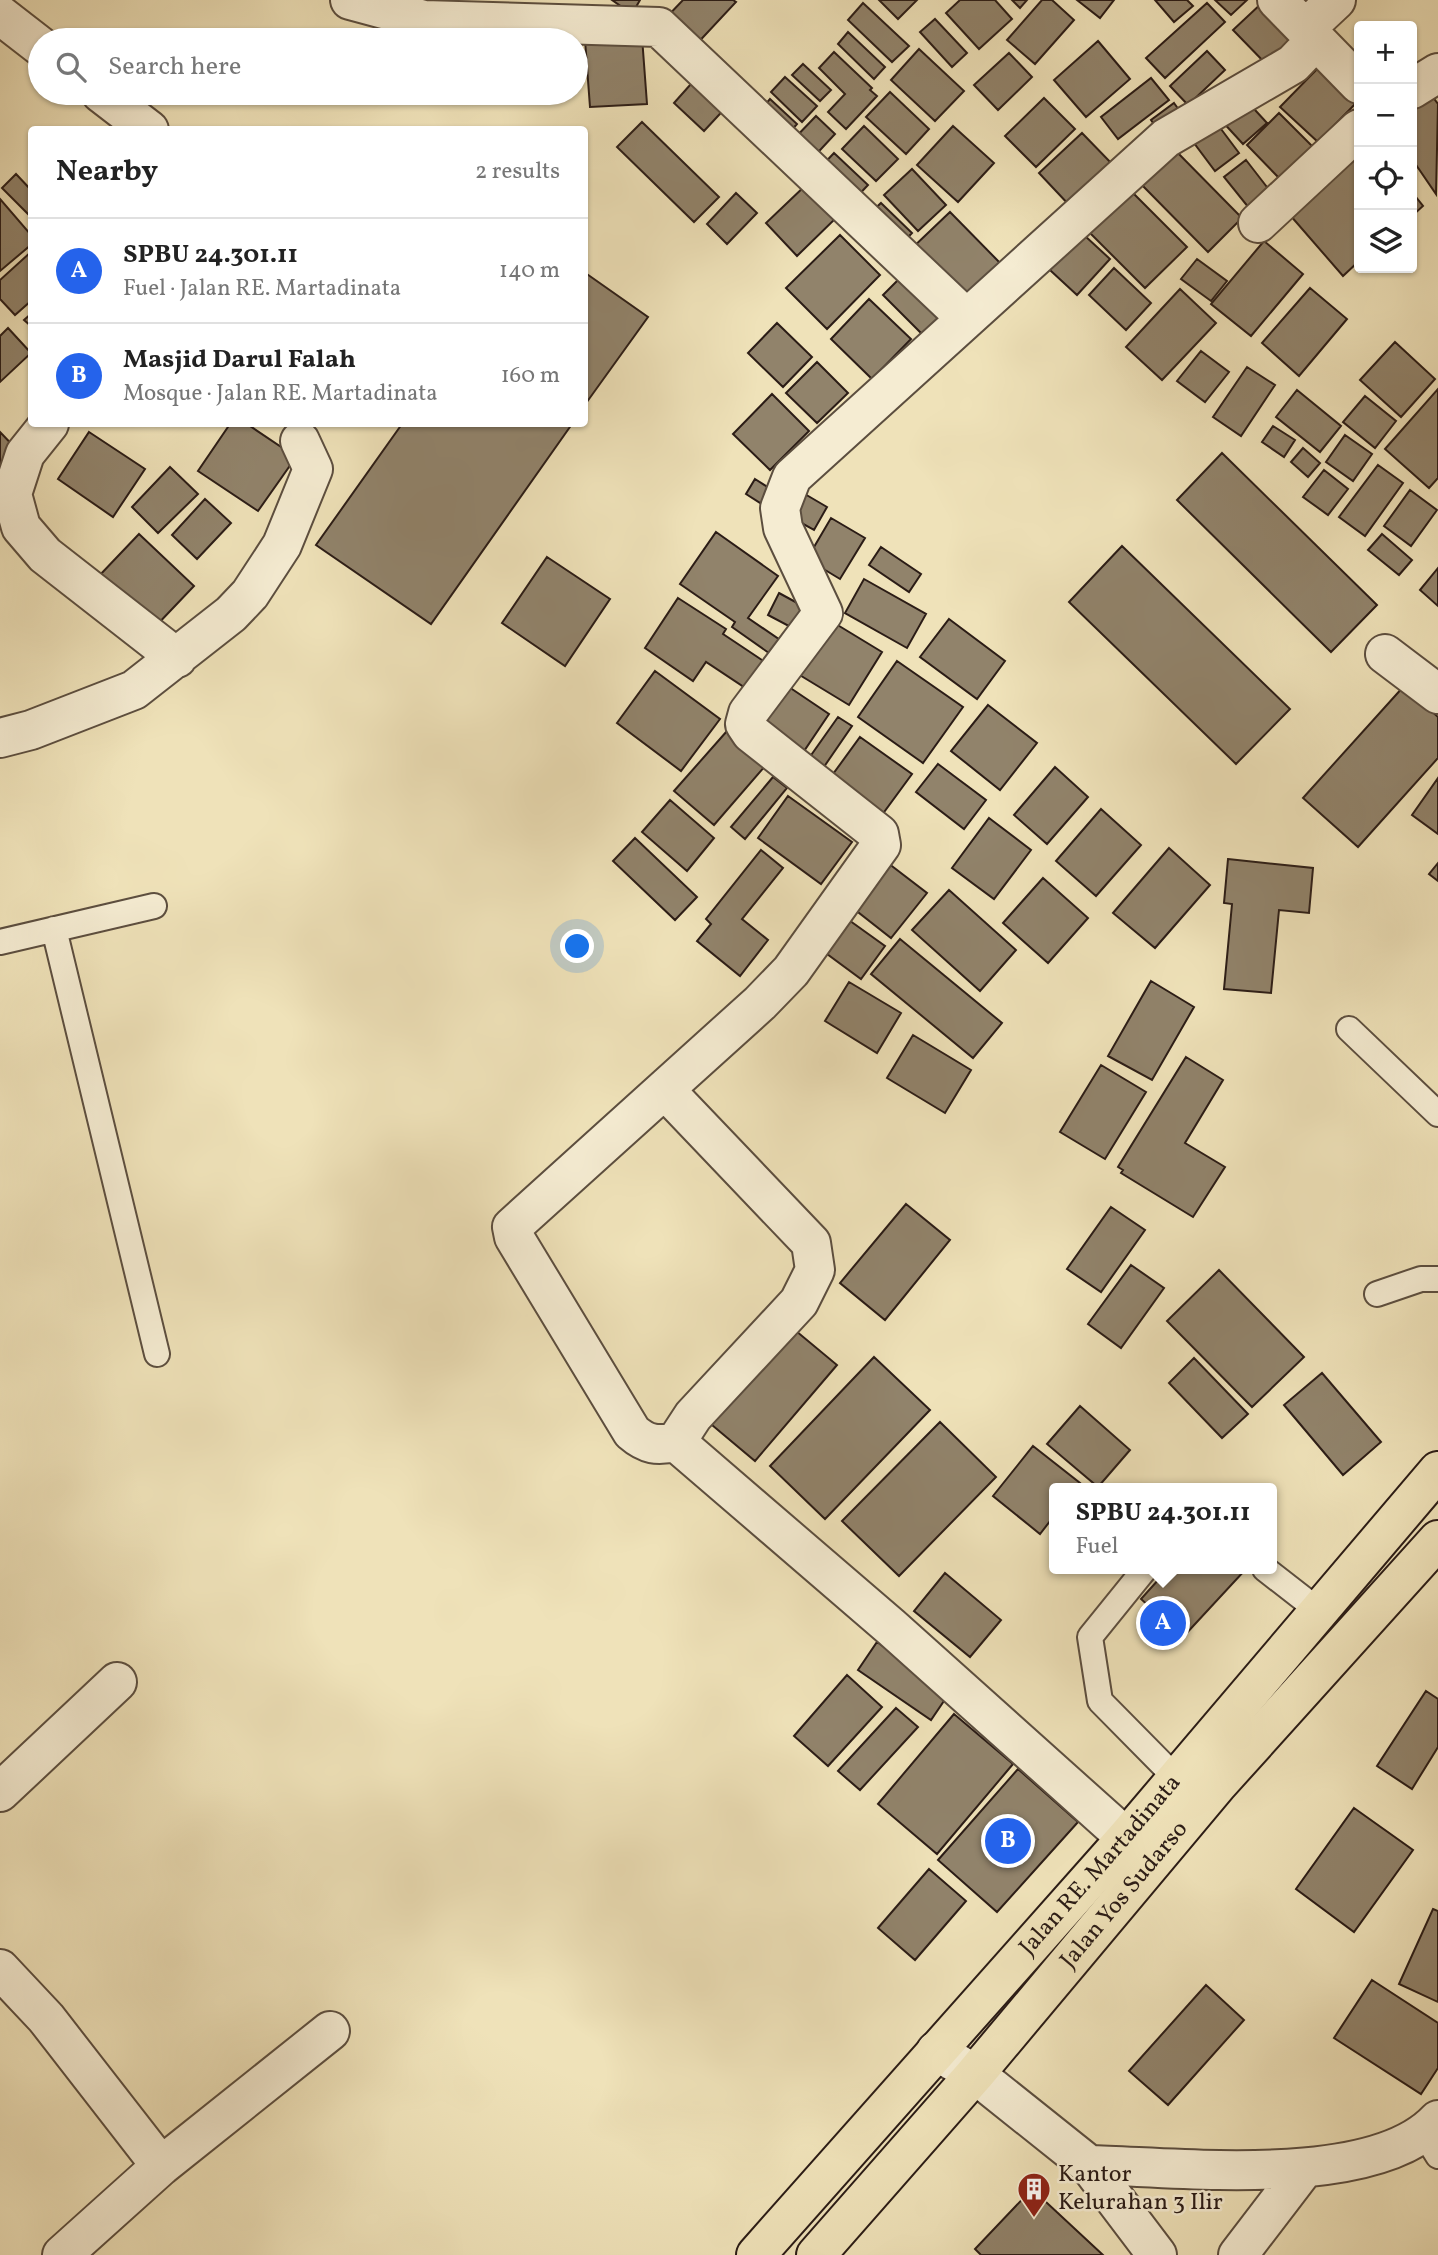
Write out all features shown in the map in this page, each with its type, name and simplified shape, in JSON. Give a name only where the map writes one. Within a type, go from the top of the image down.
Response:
[{"type":"highway","name":"Jalan RE. Martadinata","points":[[756,2255],[936,2051],[1140,1849],[1177,1779],[1438,1471]]},
{"type":"highway","name":"Jalan Yos Sudarso","points":[[816,2255],[975,2074],[1140,1849],[1438,1540]]},
{"type":"street","points":[[350,0],[424,20],[659,27],[966,318]]},
{"type":"street","points":[[1277,0],[1354,79]]},
{"type":"street","points":[[664,1090],[811,1243],[815,1270],[799,1302],[693,1416],[676,1442],[659,1446],[643,1442],[632,1432],[514,1237],[512,1227],[664,1090],[790,971],[881,845],[883,839],[878,834],[751,733],[745,719],[823,612],[783,528],[780,508],[792,477],[1166,138],[1293,64],[1336,0]]},
{"type":"street","points":[[0,15],[28,37]]},
{"type":"street","points":[[1417,86],[1438,73]]},
{"type":"street","points":[[117,105],[144,126]]},
{"type":"street","points":[[1258,223],[1354,134]]},
{"type":"street","points":[[47,427],[25,454],[12,494],[21,527],[45,555],[177,658]]},
{"type":"street","points":[[0,738],[31,730],[134,690],[241,604],[282,545],[313,469],[300,441]]},
{"type":"street","points":[[1385,654],[1438,694]]},
{"type":"street","points":[[676,1442],[1140,1849]]},
{"type":"street","points":[[0,1792],[117,1682]]},
{"type":"street","points":[[0,1969],[46,2018],[161,2166]]},
{"type":"street","points":[[62,2255],[161,2166],[330,2031]]},
{"type":"street","points":[[936,2051],[975,2074],[1089,2165],[1157,2255]]},
{"type":"street","points":[[1089,2165],[1303,2170],[1380,2155],[1434,2137]]},
{"type":"street","points":[[1238,2255],[1303,2170]]},
{"type":"lane","points":[[0,942],[154,906]]},
{"type":"lane","points":[[54,929],[157,1354]]},
{"type":"lane","points":[[1349,1029],[1438,1114]]},
{"type":"lane","points":[[1377,1294],[1421,1279],[1438,1279]]},
{"type":"lane","points":[[1141,1574],[1090,1637],[1094,1670],[1100,1700],[1177,1779]]},
{"type":"lane","points":[[1271,1574],[1319,1611]]},
{"type":"building","points":[[612,0],[640,0],[632,14]]},
{"type":"building","points":[[683,0],[736,2],[692,49],[662,22]]},
{"type":"building","points":[[879,0],[917,0],[898,19]]},
{"type":"building","points":[[960,0],[995,0],[1012,19],[979,49],[946,13]]},
{"type":"building","points":[[1012,0],[1027,0],[1020,8]]},
{"type":"building","points":[[1042,0],[1052,0],[1074,20],[1035,64],[1007,40]]},
{"type":"building","points":[[1077,0],[1114,0],[1100,18]]},
{"type":"building","points":[[1155,0],[1187,0],[1193,6],[1174,22]]},
{"type":"building","points":[[1215,0],[1247,0],[1231,15]]},
{"type":"building","points":[[1264,1],[1299,36],[1268,66],[1233,30]]},
{"type":"building","points":[[863,3],[909,46],[892,62],[848,20]]},
{"type":"building","points":[[1207,3],[1225,22],[1165,78],[1146,58]]},
{"type":"building","points":[[935,19],[967,53],[952,67],[920,32]]},
{"type":"building","points":[[848,32],[885,67],[874,79],[838,44]]},
{"type":"building","points":[[642,37],[647,104],[590,107],[588,40]]},
{"type":"building","points":[[1098,41],[1130,79],[1086,117],[1054,80]]},
{"type":"building","points":[[919,49],[964,91],[935,121],[891,80]]},
{"type":"building","points":[[1207,51],[1225,70],[1188,105],[1170,86]]},
{"type":"building","points":[[834,52],[877,96],[846,129],[828,112],[845,94],[819,68]]},
{"type":"building","points":[[1009,53],[1032,77],[998,110],[974,85]]},
{"type":"building","points":[[803,64],[831,90],[820,101],[792,75]]},
{"type":"building","points":[[1322,64],[1354,95],[1354,105],[1318,142],[1280,107]]},
{"type":"building","points":[[699,75],[730,103],[704,131],[674,103]]},
{"type":"building","points":[[785,77],[817,106],[802,122],[771,92]]},
{"type":"building","points":[[1151,78],[1169,100],[1118,139],[1101,117]]},
{"type":"building","points":[[890,92],[929,129],[906,154],[866,117]]},
{"type":"building","points":[[1432,96],[1438,104],[1436,194],[1417,166],[1417,106]]},
{"type":"building","points":[[1044,98],[1075,129],[1036,167],[1005,136]]},
{"type":"building","points":[[1244,98],[1267,123],[1243,144],[1220,119]]},
{"type":"building","points":[[770,99],[797,124],[784,139],[757,114]]},
{"type":"building","points":[[1174,103],[1184,117],[1161,134],[1151,120]]},
{"type":"building","points":[[1209,113],[1239,153],[1215,171],[1185,131]]},
{"type":"building","points":[[1279,113],[1313,147],[1280,179],[1247,145]]},
{"type":"building","points":[[816,116],[835,134],[809,162],[790,143]]},
{"type":"building","points":[[642,122],[719,197],[694,222],[617,147]]},
{"type":"building","points":[[864,126],[898,159],[876,181],[842,149]]},
{"type":"building","points":[[953,126],[994,163],[958,202],[917,165]]},
{"type":"building","points":[[1082,133],[1114,166],[1071,207],[1039,173]]},
{"type":"building","points":[[1171,146],[1242,218],[1208,252],[1136,179]]},
{"type":"building","points":[[834,153],[868,185],[852,202],[818,170]]},
{"type":"building","points":[[1246,160],[1270,191],[1249,208],[1224,177]]},
{"type":"building","points":[[1354,160],[1354,266],[1343,276],[1290,215]]},
{"type":"building","points":[[912,169],[946,205],[918,231],[884,195]]},
{"type":"building","points":[[16,174],[28,187],[28,214],[2,188]]},
{"type":"building","points":[[807,184],[838,216],[797,256],[766,223]]},
{"type":"building","points":[[1132,192],[1187,247],[1145,288],[1090,233]]},
{"type":"building","points":[[736,193],[757,213],[727,244],[707,224]]},
{"type":"building","points":[[1417,198],[1423,206],[1417,211]]},
{"type":"building","points":[[0,199],[28,231],[28,247],[0,271]]},
{"type":"building","points":[[881,203],[912,233],[897,249],[865,218]]},
{"type":"building","points":[[950,212],[1005,268],[964,308],[909,251]]},
{"type":"building","points":[[1072,224],[1110,259],[1077,295],[1038,259]]},
{"type":"building","points":[[840,235],[880,275],[827,329],[786,288]]},
{"type":"building","points":[[1264,241],[1303,274],[1251,336],[1211,304]]},
{"type":"building","points":[[28,255],[28,304],[15,315],[0,299],[0,280]]},
{"type":"building","points":[[1197,259],[1227,281],[1211,301],[1181,279]]},
{"type":"building","points":[[910,268],[949,307],[922,334],[883,295]]},
{"type":"building","points":[[1114,268],[1151,303],[1126,330],[1089,295]]},
{"type":"building","points":[[588,275],[648,317],[588,400]]},
{"type":"building","points":[[1310,288],[1347,319],[1299,376],[1262,343]]},
{"type":"building","points":[[1180,289],[1216,323],[1162,380],[1126,347]]},
{"type":"building","points":[[869,299],[911,339],[872,379],[831,339]]},
{"type":"building","points":[[777,323],[812,357],[783,387],[748,353]]},
{"type":"building","points":[[8,328],[28,350],[28,356],[0,382],[0,336]]},
{"type":"building","points":[[1395,342],[1435,379],[1401,417],[1360,380]]},
{"type":"building","points":[[1201,351],[1229,372],[1205,402],[1177,381]]},
{"type":"building","points":[[817,362],[848,393],[817,423],[786,393]]},
{"type":"building","points":[[1247,367],[1275,385],[1241,436],[1213,417]]},
{"type":"building","points":[[1438,389],[1438,478],[1429,488],[1385,449]]},
{"type":"building","points":[[1297,390],[1341,426],[1320,452],[1276,417]]},
{"type":"building","points":[[772,394],[809,431],[770,470],[733,434]]},
{"type":"building","points":[[1365,396],[1396,421],[1375,448],[1343,422]]},
{"type":"building","points":[[1273,426],[1295,440],[1284,457],[1262,442]]},
{"type":"building","points":[[228,427],[251,427],[296,457],[258,511],[198,471]]},
{"type":"building","points":[[400,427],[570,427],[431,624],[316,545]]},
{"type":"building","points":[[0,432],[22,455],[0,475]]},
{"type":"building","points":[[89,432],[145,469],[113,517],[58,479]]},
{"type":"building","points":[[1345,435],[1372,454],[1353,481],[1326,462]]},
{"type":"building","points":[[1303,448],[1320,463],[1308,477],[1291,462]]},
{"type":"building","points":[[1222,453],[1377,605],[1331,652],[1177,500]]},
{"type":"building","points":[[1378,465],[1403,483],[1365,536],[1339,517]]},
{"type":"building","points":[[170,467],[198,494],[158,533],[132,507]]},
{"type":"building","points":[[1324,470],[1348,489],[1328,515],[1303,497]]},
{"type":"building","points":[[755,479],[777,493],[768,508],[746,494]]},
{"type":"building","points":[[798,490],[827,507],[814,530],[785,514]]},
{"type":"building","points":[[1410,490],[1437,510],[1411,546],[1384,526]]},
{"type":"building","points":[[205,499],[231,523],[197,559],[172,535]]},
{"type":"building","points":[[831,518],[865,538],[840,579],[807,559]]},
{"type":"building","points":[[716,532],[778,576],[748,618],[786,644],[776,658],[732,627],[735,622],[680,584]]},
{"type":"building","points":[[139,534],[194,586],[153,629],[98,577]]},
{"type":"building","points":[[1382,534],[1412,560],[1399,575],[1368,550]]},
{"type":"building","points":[[1122,546],[1290,709],[1236,764],[1069,602]]},
{"type":"building","points":[[881,547],[921,574],[909,592],[869,565]]},
{"type":"building","points":[[547,557],[610,599],[565,666],[502,623]]},
{"type":"building","points":[[1438,568],[1438,606],[1420,590]]},
{"type":"building","points":[[864,579],[926,614],[907,648],[845,613]]},
{"type":"building","points":[[779,593],[812,611],[800,632],[768,615]]},
{"type":"building","points":[[678,598],[726,629],[723,634],[768,664],[750,691],[706,662],[693,681],[645,648]]},
{"type":"building","points":[[949,619],[1005,661],[977,699],[920,657]]},
{"type":"building","points":[[831,621],[882,652],[849,705],[798,674]]},
{"type":"building","points":[[897,661],[963,707],[923,763],[858,717]]},
{"type":"building","points":[[655,671],[720,719],[681,771],[617,723]]},
{"type":"building","points":[[783,683],[829,714],[800,757],[754,725]]},
{"type":"building","points":[[1404,686],[1438,717],[1438,758],[1358,847],[1303,798]]},
{"type":"building","points":[[988,705],[1037,743],[1000,790],[951,751]]},
{"type":"building","points":[[838,717],[852,726],[817,777],[802,768]]},
{"type":"building","points":[[727,731],[766,765],[714,825],[674,791]]},
{"type":"building","points":[[860,737],[912,774],[876,823],[825,785]]},
{"type":"building","points":[[938,764],[986,800],[964,829],[916,792]]},
{"type":"building","points":[[1055,767],[1088,797],[1047,844],[1014,815]]},
{"type":"building","points":[[773,777],[787,788],[745,839],[731,827]]},
{"type":"building","points":[[1438,778],[1438,834],[1412,815]]},
{"type":"building","points":[[788,796],[852,842],[821,884],[758,838]]},
{"type":"building","points":[[670,800],[714,838],[687,871],[642,832]]},
{"type":"building","points":[[1101,809],[1141,845],[1096,896],[1056,861]]},
{"type":"building","points":[[989,818],[1031,850],[994,899],[952,868]]},
{"type":"building","points":[[635,838],[697,897],[675,920],[613,861]]},
{"type":"building","points":[[1169,848],[1210,885],[1155,948],[1113,913]]},
{"type":"building","points":[[761,850],[783,868],[742,919],[768,940],[740,976],[697,941],[711,924],[706,919]]},
{"type":"building","points":[[1228,859],[1313,868],[1309,913],[1279,910],[1271,993],[1224,989],[1232,904],[1224,903]]},
{"type":"building","points":[[884,860],[927,893],[891,938],[849,905]]},
{"type":"building","points":[[1438,863],[1438,881],[1429,874]]},
{"type":"building","points":[[1043,878],[1088,918],[1048,963],[1003,923]]},
{"type":"building","points":[[949,890],[1016,950],[980,991],[912,930]]},
{"type":"building","points":[[846,918],[885,946],[861,979],[823,951]]},
{"type":"building","points":[[900,939],[1002,1023],[973,1058],[871,974]]},
{"type":"building","points":[[1151,981],[1194,1007],[1152,1080],[1108,1056]]},
{"type":"building","points":[[849,982],[901,1013],[877,1053],[825,1021]]},
{"type":"building","points":[[913,1035],[971,1070],[945,1113],[887,1078]]},
{"type":"building","points":[[1186,1057],[1223,1080],[1185,1143],[1225,1167],[1193,1217],[1121,1173],[1123,1170],[1118,1167]]},
{"type":"building","points":[[1101,1065],[1146,1092],[1105,1159],[1060,1132]]},
{"type":"building","points":[[906,1204],[950,1240],[885,1320],[840,1283]]},
{"type":"building","points":[[1111,1207],[1145,1230],[1101,1292],[1067,1269]]},
{"type":"building","points":[[1131,1265],[1164,1288],[1121,1348],[1088,1324]]},
{"type":"building","points":[[1219,1270],[1304,1357],[1252,1407],[1167,1321]]},
{"type":"building","points":[[784,1321],[837,1365],[755,1461],[700,1415]]},
{"type":"building","points":[[874,1357],[930,1410],[825,1519],[770,1466]]},
{"type":"building","points":[[1194,1358],[1248,1414],[1222,1438],[1169,1383]]},
{"type":"building","points":[[1322,1373],[1381,1442],[1343,1475],[1284,1405]]},
{"type":"building","points":[[1080,1406],[1130,1450],[1101,1483],[1093,1483],[1047,1444]]},
{"type":"building","points":[[940,1422],[996,1477],[899,1576],[842,1521]]},
{"type":"building","points":[[1033,1446],[1080,1483],[1049,1483],[1049,1522],[1040,1534],[993,1496]]},
{"type":"building","points":[[945,1573],[1001,1620],[970,1657],[914,1611]]},
{"type":"building","points":[[1164,1574],[1241,1574],[1183,1637],[1141,1599]]},
{"type":"building","points":[[877,1642],[950,1692],[931,1720],[858,1670]]},
{"type":"building","points":[[847,1675],[882,1707],[828,1766],[794,1736]]},
{"type":"building","points":[[1426,1691],[1438,1699],[1438,1747],[1412,1789],[1377,1766]]},
{"type":"building","points":[[896,1708],[918,1727],[860,1790],[838,1771]]},
{"type":"building","points":[[954,1714],[1013,1764],[937,1854],[878,1804]]},
{"type":"building","points":[[1018,1769],[1078,1822],[997,1912],[938,1860]]},
{"type":"building","points":[[1354,1808],[1413,1850],[1354,1932],[1296,1889]]},
{"type":"building","points":[[929,1869],[966,1901],[915,1960],[878,1928]]},
{"type":"building","points":[[1433,1909],[1438,1911],[1438,2002],[1399,1984]]},
{"type":"building","points":[[1372,1980],[1438,2023],[1438,2068],[1421,2094],[1334,2038]]},
{"type":"building","points":[[1206,1985],[1244,2020],[1168,2105],[1129,2071]]},
{"type":"building","name":"Kantor Kelurahan 3 Ilir","points":[[1032,2189],[1103,2255],[981,2255],[975,2249]]},
{"type":"place","name":"SPBU 24.301.11","points":[[1163,1623]]},
{"type":"place","name":"Masjid Darul Falah","points":[[1008,1841]]},
{"type":"place","name":"Kantor Kelurahan 3 Ilir","points":[[1034,2219]]}]
